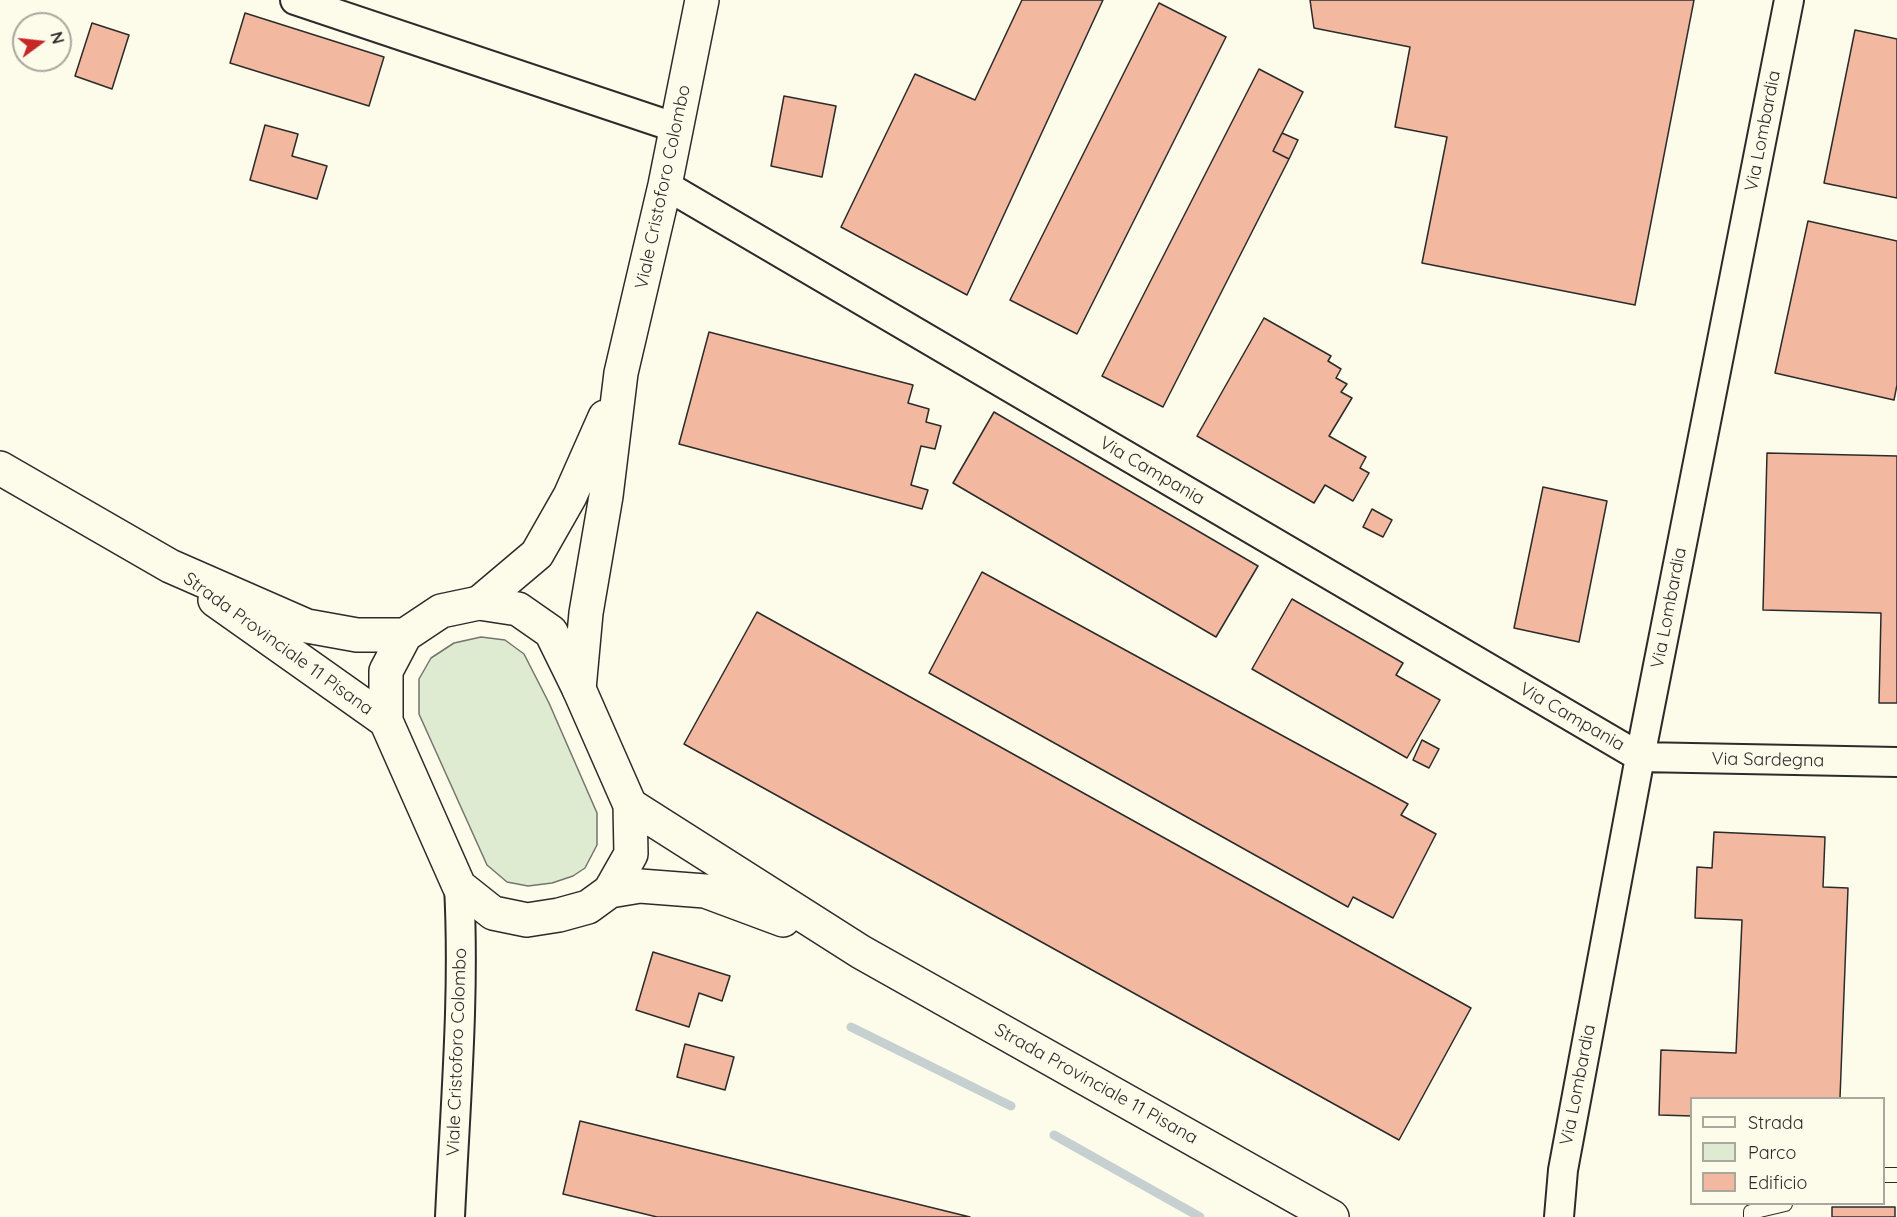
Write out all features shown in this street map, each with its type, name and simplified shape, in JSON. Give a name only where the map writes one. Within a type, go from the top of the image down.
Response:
[{"type":"main road","name":"Viale Cristoforo Colombo","points":[[579,689],[586,613],[606,496],[621,373],[665,185],[702,0]]},
{"type":"main road","name":"Viale Cristoforo Colombo","points":[[479,603],[537,554],[570,496],[598,436],[621,373]]},
{"type":"main road","name":"Strada Provinciale 11 Pisana","points":[[0,468],[170,566],[307,626],[357,635],[405,635]]},
{"type":"main road","name":"Strada Provinciale 11 Pisana","points":[[170,566],[246,623],[386,721]]},
{"type":"main road","name":"Strada Provinciale 11 Pisana","points":[[479,603],[518,609],[550,632],[579,689],[630,805],[631,854],[610,891],[588,907],[527,920],[493,913],[459,886],[386,721],[386,671],[405,635],[441,611],[479,603]]},
{"type":"main road","name":"Strada Provinciale 11 Pisana","points":[[630,805],[861,952],[1332,1217]]},
{"type":"main road","name":"Strada Provinciale 11 Pisana","points":[[610,891],[640,886],[705,891],[861,952]]},
{"type":"street","points":[[295,0],[676,128]]},
{"type":"street","name":"Via Lombardia","points":[[1559,1217],[1563,1170],[1640,757],[1789,0]]},
{"type":"street","name":"Via Campania","points":[[665,185],[1640,757]]},
{"type":"street","name":"Via Sardegna","points":[[1640,757],[1897,762]]},
{"type":"street","name":"Viale Cristoforo Colombo","points":[[450,1217],[461,990],[462,929],[459,886]]},
{"type":"lane","points":[[1751,1217],[1751,1212],[1777,1205]]},
{"type":"green space","points":[[481,637],[505,640],[524,654],[549,703],[597,813],[597,845],[585,868],[573,876],[552,883],[528,886],[507,882],[487,865],[419,714],[419,679],[431,658],[454,643]]},
{"type":"building","points":[[1022,0],[1103,0],[967,295],[841,227],[915,74],[975,100]]},
{"type":"building","points":[[1310,0],[1694,0],[1635,305],[1422,263],[1447,137],[1395,127],[1410,47],[1314,28]]},
{"type":"building","points":[[1159,3],[1226,37],[1077,334],[1010,300]]},
{"type":"building","points":[[245,13],[384,57],[369,106],[230,63]]},
{"type":"building","points":[[92,23],[129,35],[112,89],[75,76]]},
{"type":"building","points":[[1855,30],[1897,39],[1897,198],[1824,183]]},
{"type":"building","points":[[1259,69],[1303,92],[1273,151],[1289,159],[1163,407],[1102,376]]},
{"type":"building","points":[[784,96],[836,106],[822,177],[771,166]]},
{"type":"building","points":[[265,125],[298,134],[292,156],[327,166],[317,199],[250,180]]},
{"type":"building","points":[[1282,133],[1298,140],[1289,159],[1273,151]]},
{"type":"building","points":[[1808,221],[1897,241],[1897,385],[1894,400],[1775,373]]},
{"type":"building","points":[[1264,318],[1331,356],[1328,361],[1341,369],[1336,378],[1347,384],[1341,392],[1352,398],[1329,436],[1366,457],[1360,468],[1369,473],[1353,501],[1325,485],[1314,503],[1197,436]]},
{"type":"building","points":[[709,332],[913,385],[908,403],[929,409],[926,422],[941,426],[935,449],[921,446],[911,485],[928,490],[922,509],[679,444]]},
{"type":"building","points":[[994,412],[1258,566],[1216,637],[953,483]]},
{"type":"building","points":[[1767,453],[1897,456],[1897,703],[1879,703],[1881,613],[1763,610]]},
{"type":"building","points":[[1543,487],[1607,501],[1579,642],[1514,628]]},
{"type":"building","points":[[1372,509],[1392,520],[1383,537],[1363,527]]},
{"type":"building","points":[[982,572],[1408,804],[1401,815],[1436,834],[1393,918],[1353,897],[1348,907],[929,673]]},
{"type":"building","points":[[1292,599],[1403,663],[1396,675],[1440,700],[1407,758],[1252,669]]},
{"type":"building","points":[[757,612],[1471,1008],[1399,1140],[684,744]]},
{"type":"building","points":[[1422,740],[1439,749],[1429,768],[1413,760]]},
{"type":"building","points":[[1714,832],[1825,837],[1823,887],[1848,888],[1840,1097],[1690,1097],[1690,1116],[1659,1115],[1661,1050],[1736,1053],[1742,920],[1695,918],[1697,867],[1712,868]]},
{"type":"building","points":[[653,952],[730,976],[722,1001],[699,993],[689,1027],[636,1010]]},
{"type":"building","points":[[685,1044],[734,1057],[725,1090],[677,1077]]},
{"type":"building","points":[[580,1121],[970,1217],[657,1217],[563,1194]]},
{"type":"building","points":[[1832,1207],[1895,1207],[1895,1217],[1832,1217]]},
{"type":"waterway","points":[[851,1027],[1011,1106]]},
{"type":"waterway","points":[[1054,1135],[1200,1217]]}]
